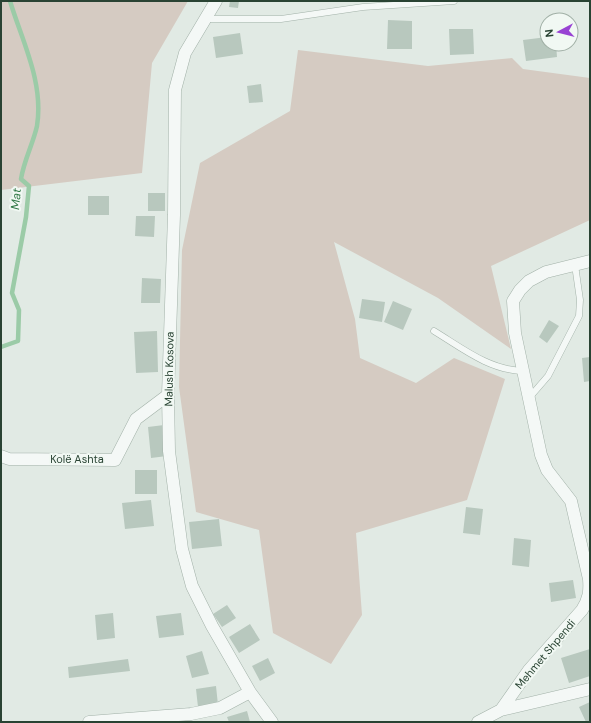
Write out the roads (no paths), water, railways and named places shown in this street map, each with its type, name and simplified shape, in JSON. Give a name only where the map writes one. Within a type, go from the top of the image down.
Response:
[{"type":"street","name":"Malush Kosova","points":[[216,1],[185,53],[175,90],[174,215],[168,395],[169,451],[186,568],[203,609],[250,692],[272,722]]},
{"type":"street","name":"Mehmet Shpendi","points":[[501,710],[529,670],[588,602],[590,591],[589,579],[571,501],[547,470],[541,455],[514,327],[513,301],[520,290],[529,281],[546,272],[590,261]]},
{"type":"street","name":"Kolë Ashta","points":[[1,456],[9,459],[115,460],[136,419],[168,395]]},
{"type":"street","points":[[478,722],[501,710],[590,689]]},
{"type":"street","points":[[89,722],[191,714],[220,708],[250,692]]},
{"type":"lane","points":[[206,19],[281,19],[363,7],[454,1]]},
{"type":"lane","points":[[529,398],[548,376],[579,316],[580,300],[576,264]]},
{"type":"lane","points":[[434,331],[493,366],[508,371],[523,371]]},
{"type":"waterway","name":"Mat","points":[[1,347],[18,341],[19,310],[12,293],[26,217],[29,186],[21,179],[37,126],[38,110],[35,78],[31,62],[10,1]]}]
